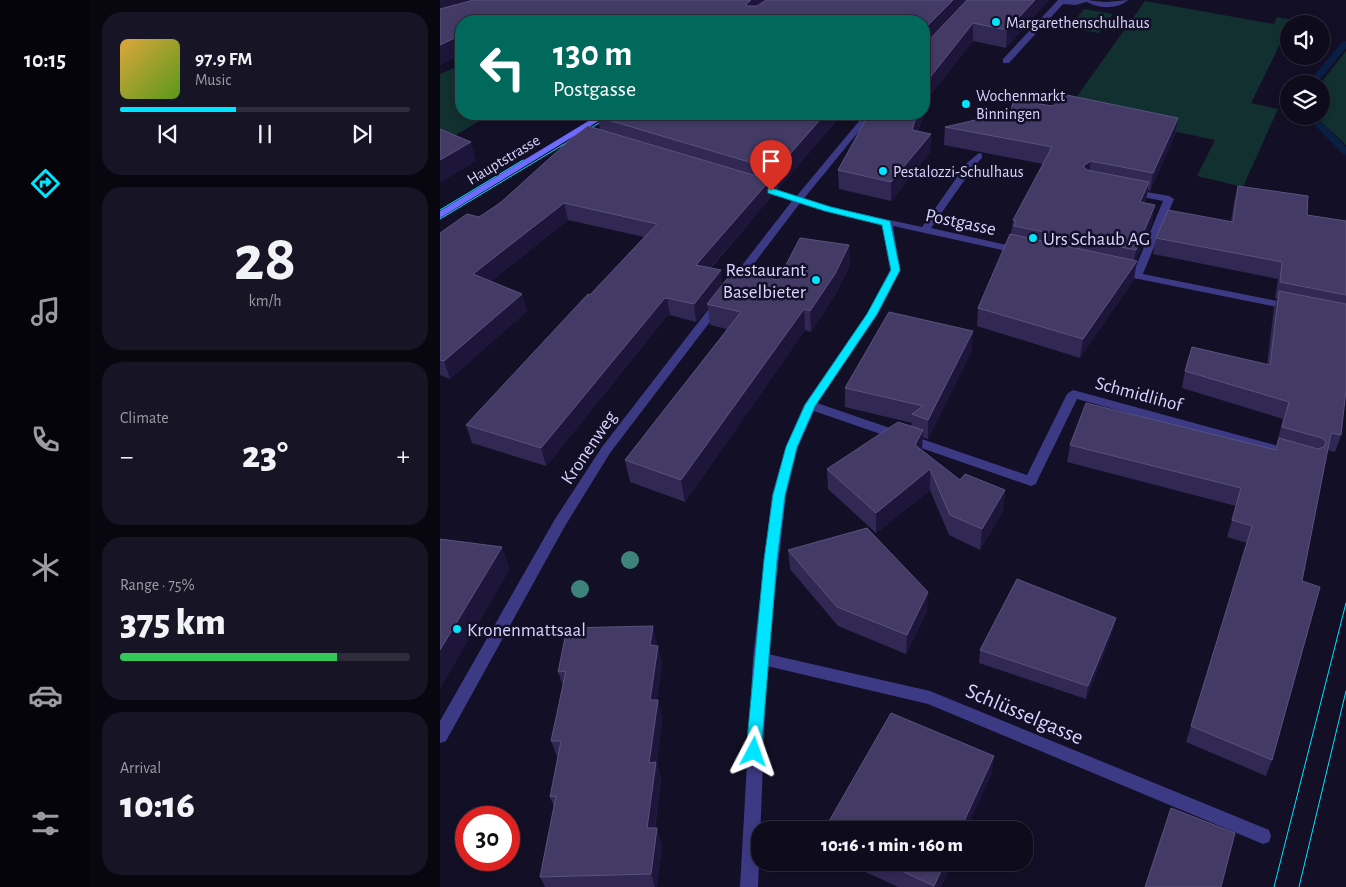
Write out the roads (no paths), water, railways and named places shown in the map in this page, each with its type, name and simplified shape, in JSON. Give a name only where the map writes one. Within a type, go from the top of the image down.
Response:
[{"type":"main road","name":"Hauptstrasse","points":[[440,214],[597,120]]},
{"type":"street","points":[[1006,61],[1057,1],[1076,3],[1088,0],[1102,5],[1110,5],[1124,0]]},
{"type":"street","name":"Kronenweg","points":[[440,736],[560,523],[606,450],[798,200],[865,120]]},
{"type":"street","points":[[576,133],[590,137]]},
{"type":"street","points":[[924,231],[970,165],[979,156]]},
{"type":"street","name":"Postgasse","points":[[742,182],[798,200],[887,223],[1030,253]]},
{"type":"street","points":[[1124,191],[1169,199],[1137,276]]},
{"type":"street","points":[[749,887],[749,854],[760,658],[779,495],[792,447],[810,405],[872,314],[896,270],[887,223]]},
{"type":"street","points":[[1108,270],[1299,309]]},
{"type":"street","name":"Schmidlihof","points":[[810,405],[1031,481],[1073,394],[1303,457]]},
{"type":"street","name":"Schlüsselgasse","points":[[760,658],[930,698],[1263,836]]},
{"type":"waterway","points":[[1319,75],[1346,43]]},
{"type":"waterway","points":[[1319,125],[1346,152]]},
{"type":"tram line","points":[[440,219],[604,120]]},
{"type":"tram line","points":[[440,210],[523,160]]},
{"type":"tram line","points":[[1274,887],[1346,603]]},
{"type":"tram line","points":[[1299,887],[1346,691]]},
{"type":"place","name":"Margarethenschulhaus","points":[[996,22]]},
{"type":"place","name":"Wochenmarkt Binningen","points":[[966,104]]},
{"type":"place","name":"Pestalozzi-Schulhaus","points":[[883,171]]},
{"type":"place","name":"Urs Schaub AG","points":[[1033,238]]},
{"type":"place","name":"Restaurant Baselbieter","points":[[816,280]]},
{"type":"place","name":"Kronenmattsaal","points":[[457,629]]}]
